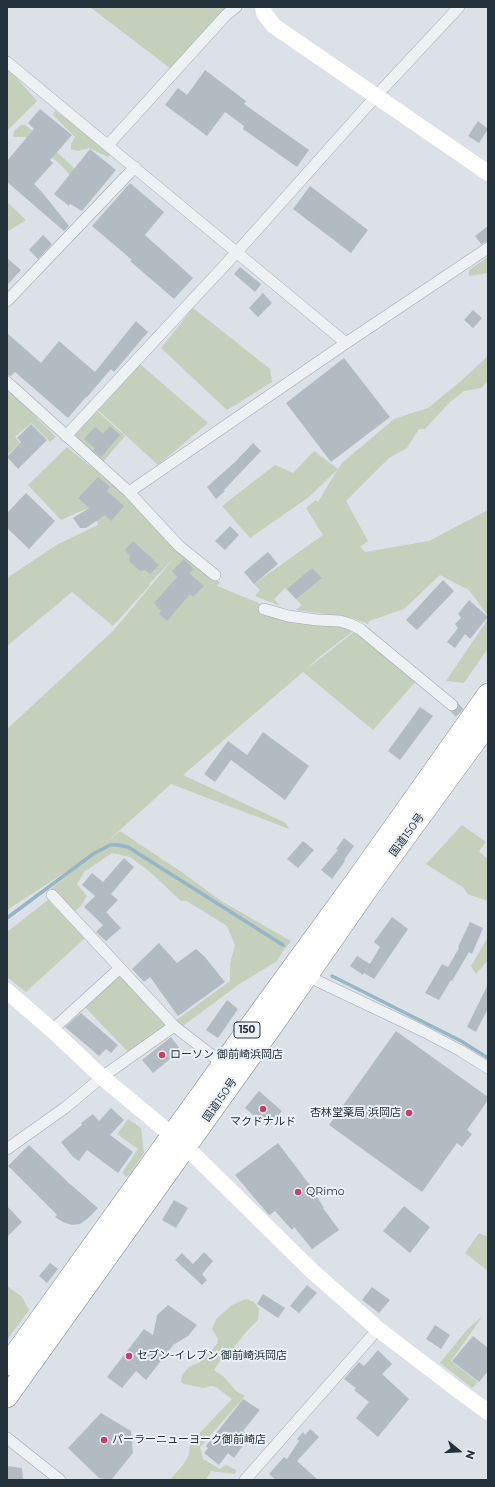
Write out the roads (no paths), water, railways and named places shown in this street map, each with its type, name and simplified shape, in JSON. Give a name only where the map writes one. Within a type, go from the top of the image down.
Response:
[{"type":"highway","name":"国道150号","points":[[7,1397],[179,1142],[223,1064],[360,875],[488,694]]},
{"type":"highway","name":"国道150号","points":[[7,1365],[307,976],[371,884],[488,724]]},
{"type":"street","points":[[108,145],[226,15],[236,7]]},
{"type":"street","points":[[263,7],[264,13],[274,26],[377,95],[488,173]]},
{"type":"street","points":[[66,436],[238,252],[377,95],[459,7]]},
{"type":"street","points":[[7,62],[346,343]]},
{"type":"street","points":[[7,301],[135,167]]},
{"type":"street","points":[[129,492],[346,343],[488,248]]},
{"type":"street","points":[[7,382],[129,492],[179,546],[215,575]]},
{"type":"street","points":[[264,609],[288,616],[317,620],[340,621],[355,626],[366,633],[452,705]]},
{"type":"street","points":[[52,895],[174,1026],[223,1064]]},
{"type":"street","points":[[52,1030],[120,968]]},
{"type":"street","points":[[307,976],[423,1031],[461,1051],[488,1068]]},
{"type":"street","points":[[7,991],[52,1030],[102,1077],[179,1142],[312,1271],[378,1329],[488,1412]]},
{"type":"street","points":[[7,1149],[66,1107],[102,1077],[174,1026]]},
{"type":"street","points":[[245,1480],[378,1329]]},
{"type":"street","points":[[7,1438],[60,1480]]},
{"type":"waterway","points":[[7,918],[93,854],[110,845],[118,845],[128,847],[283,945]]},
{"type":"waterway","points":[[332,976],[461,1041],[488,1058]]},
{"type":"tunnel","points":[[452,705],[471,724]]},
{"type":"place","name":"ローソン 御前崎浜岡店","points":[[162,1055]]},
{"type":"place","name":"マクドナルド","points":[[263,1109]]},
{"type":"place","name":"杏林堂薬局 浜岡店","points":[[409,1113]]},
{"type":"place","name":"QRimo","points":[[298,1192]]},
{"type":"place","name":"セブン-イレブン 御前崎浜岡店","points":[[129,1356]]},
{"type":"place","name":"パーラーニューヨーク御前崎店","points":[[104,1440]]}]
